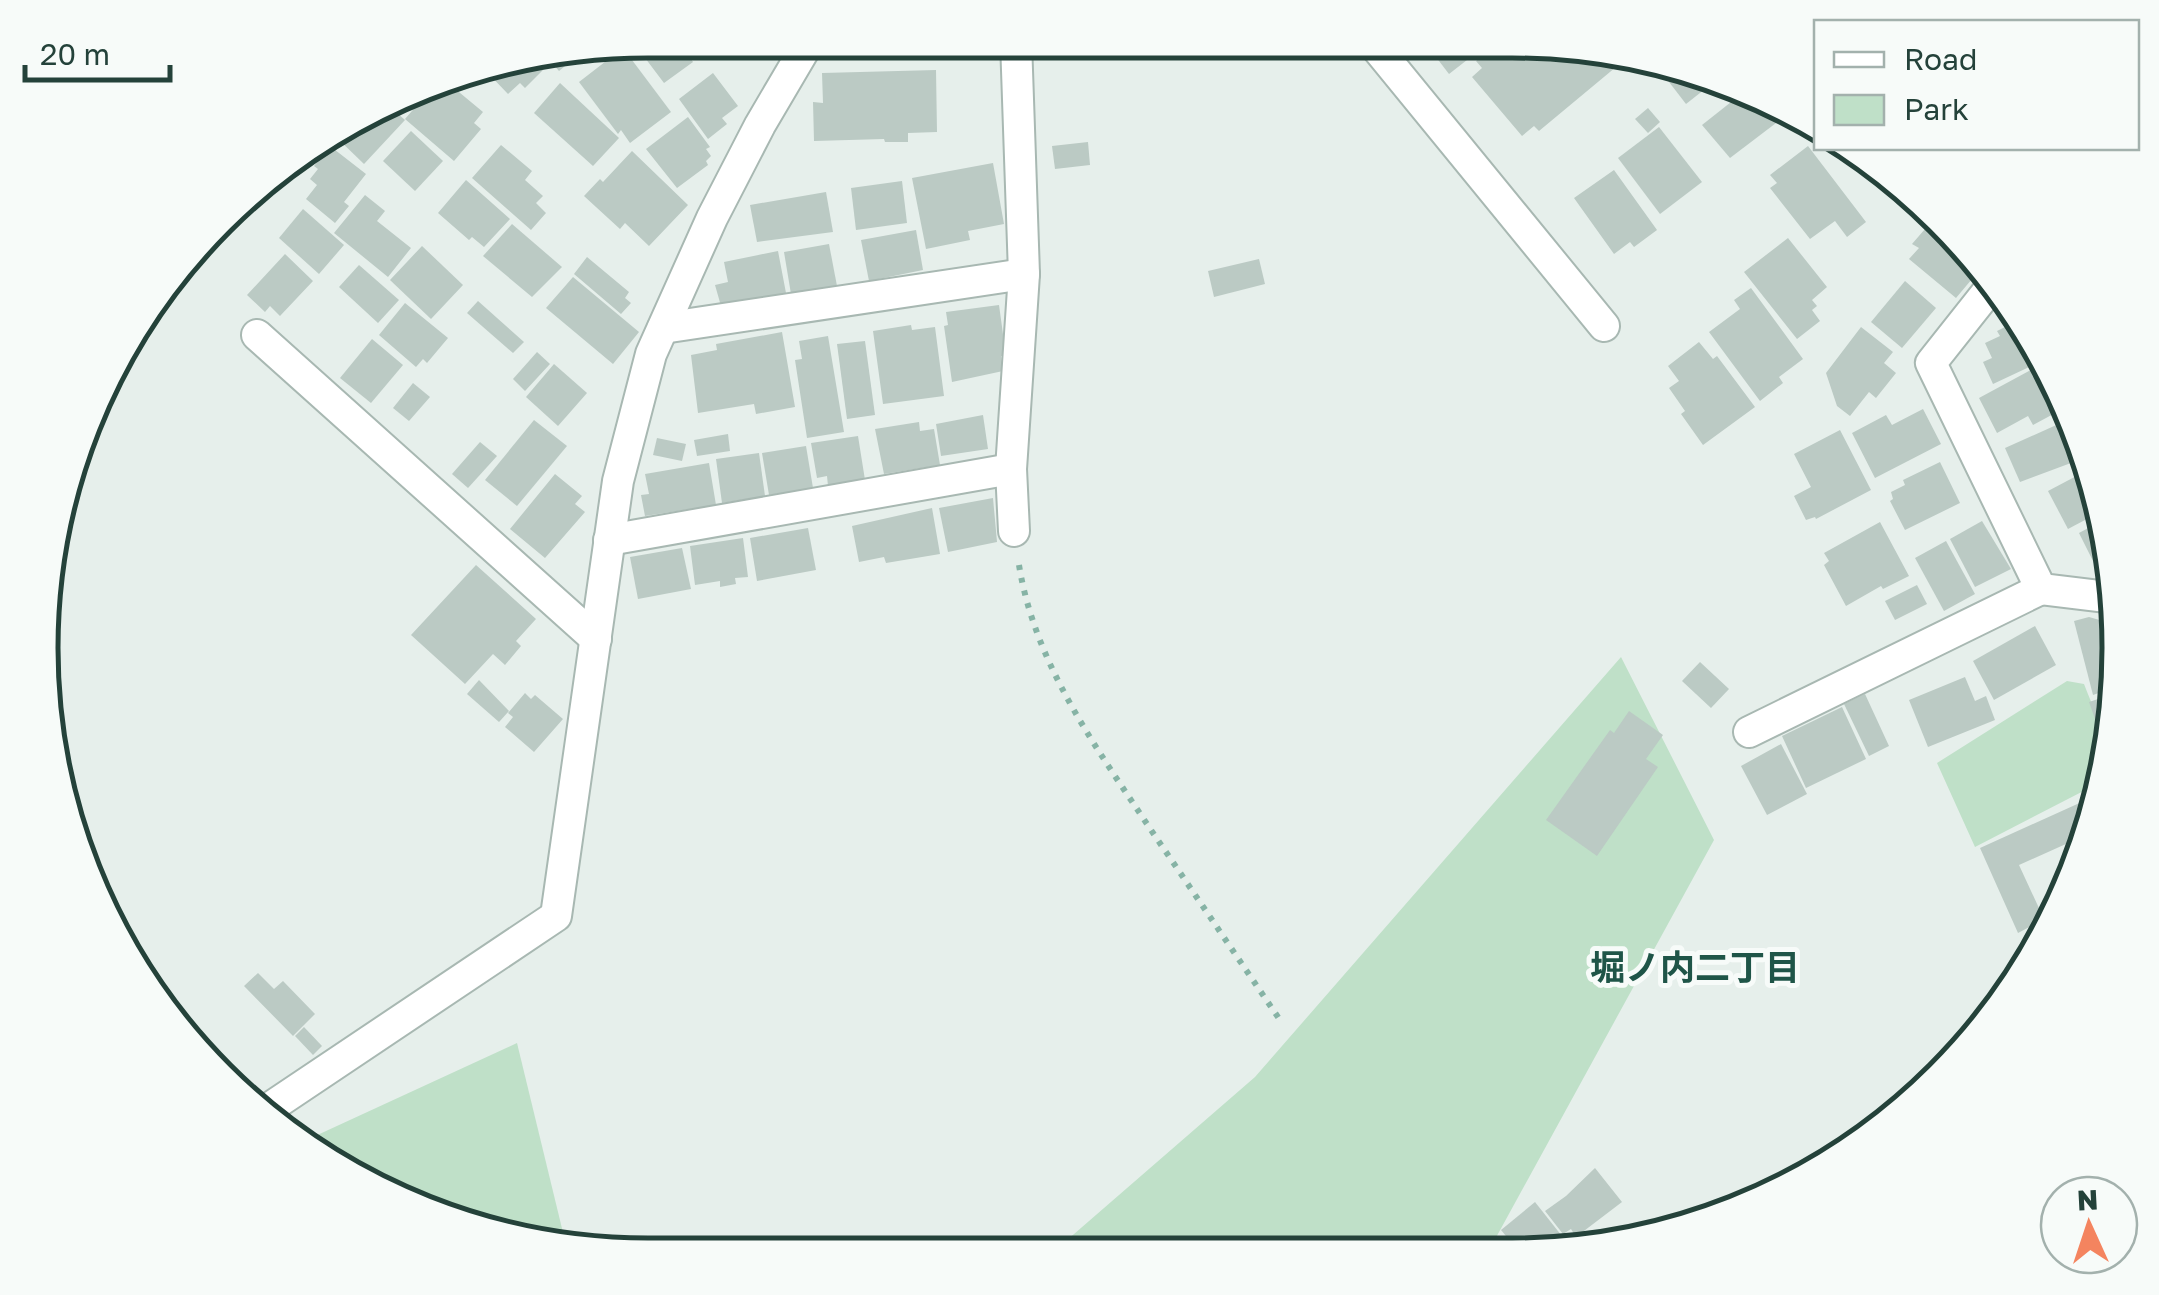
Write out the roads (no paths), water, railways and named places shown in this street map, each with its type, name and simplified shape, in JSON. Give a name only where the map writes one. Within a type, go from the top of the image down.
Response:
[{"type":"street","points":[[275,1105],[556,916],[618,482],[651,354],[712,218],[799,58]]},
{"type":"street","points":[[1014,531],[1011,469],[1024,274],[1017,58]]},
{"type":"street","points":[[1385,58],[1604,326]]},
{"type":"street","points":[[663,328],[1024,274]]},
{"type":"street","points":[[1985,295],[1930,363],[2041,589]]},
{"type":"street","points":[[257,335],[596,639]]},
{"type":"street","points":[[610,540],[1011,469]]},
{"type":"street","points":[[1750,732],[2041,589],[2099,596]]},
{"type":"district","name":"堀ノ内二丁目","points":[[1695,968]]}]
